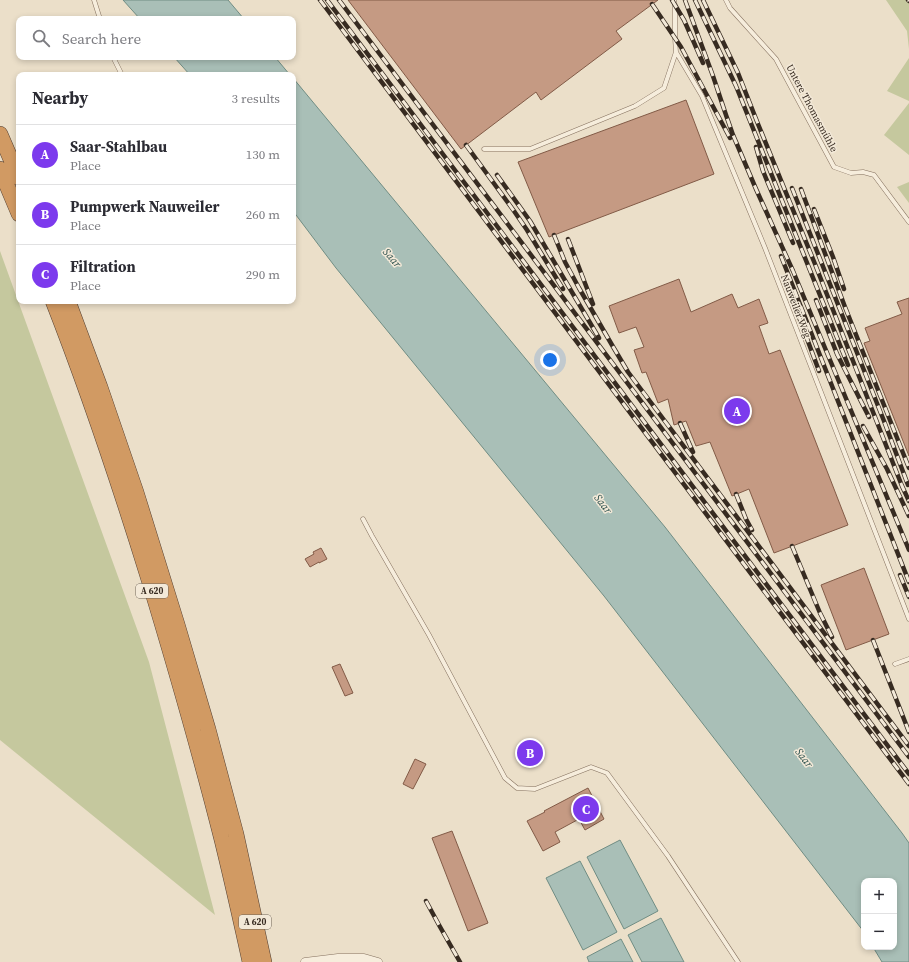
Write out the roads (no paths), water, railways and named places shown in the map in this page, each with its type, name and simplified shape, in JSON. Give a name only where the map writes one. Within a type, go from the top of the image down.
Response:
[{"type":"highway","points":[[0,134],[16,171]]},
{"type":"highway","points":[[0,169],[16,207]]},
{"type":"highway","name":"A 620","points":[[54,304],[88,393],[121,489],[159,612],[196,741],[222,840],[240,885],[264,962]]},
{"type":"highway","name":"A 620","points":[[69,304],[100,387],[136,492],[208,729],[236,834],[240,885],[250,962]]},
{"type":"street","points":[[305,962],[338,958],[364,958],[378,962]]},
{"type":"lane","points":[[94,0],[99,16]]},
{"type":"lane","name":"Nauweiler Weg","points":[[674,0],[676,52],[702,96],[764,248],[909,619]]},
{"type":"lane","name":"Untere Thomasmühle","points":[[726,0],[730,8],[776,59],[834,166],[851,173],[863,172],[874,175],[909,222]]},
{"type":"lane","points":[[484,150],[530,150],[635,106],[664,88],[676,52]]},
{"type":"lane","points":[[114,60],[120,72]]},
{"type":"lane","points":[[363,519],[429,635],[505,778],[517,788],[535,789],[591,767],[607,773],[668,856],[738,962]]},
{"type":"lane","points":[[895,664],[909,658]]},
{"type":"water","points":[[123,0],[228,0],[241,16],[137,16]]},
{"type":"water","points":[[177,60],[278,60],[288,72],[187,72]]},
{"type":"water","name":"Saar","points":[[296,82],[665,527],[909,843],[909,962],[882,962],[875,950],[897,950],[897,878],[861,878],[861,928],[604,596],[336,268],[296,215]]},
{"type":"water","points":[[620,840],[658,911],[624,929],[587,857]]},
{"type":"water","points":[[580,861],[617,932],[583,950],[546,878]]},
{"type":"water","points":[[661,918],[684,962],[642,962],[628,935]]},
{"type":"water","points":[[621,939],[633,962],[589,962],[587,957]]},
{"type":"railway","points":[[320,0],[909,784]]},
{"type":"railway","points":[[327,0],[909,774]]},
{"type":"railway","points":[[339,0],[909,757]]},
{"type":"railway","points":[[672,0],[684,20],[703,63]]},
{"type":"railway","points":[[685,0],[733,135],[793,271],[909,550]]},
{"type":"railway","points":[[695,0],[736,86],[848,365]]},
{"type":"railway","points":[[703,0],[738,73],[909,501]]},
{"type":"railway","points":[[652,4],[681,47],[730,138]]},
{"type":"railway","points":[[466,145],[527,230],[563,289]]},
{"type":"railway","points":[[756,147],[763,171],[793,243]]},
{"type":"railway","points":[[497,175],[530,221],[599,338]]},
{"type":"railway","points":[[792,188],[908,485]]},
{"type":"railway","points":[[801,189],[845,307],[909,468]]},
{"type":"railway","points":[[814,209],[844,289]]},
{"type":"railway","points":[[554,235],[565,262],[579,288],[628,372],[909,746]]},
{"type":"railway","points":[[568,239],[593,304]]},
{"type":"railway","points":[[781,256],[909,582]]},
{"type":"railway","points":[[816,300],[837,354],[869,417]]},
{"type":"railway","points":[[799,317],[819,371]]},
{"type":"railway","points":[[680,423],[693,452]]},
{"type":"railway","points":[[863,426],[887,469],[909,516]]},
{"type":"railway","points":[[736,494],[752,530]]},
{"type":"railway","points":[[792,546],[820,613],[832,637]]},
{"type":"railway","points":[[900,575],[909,597]]},
{"type":"railway","points":[[873,640],[909,732]]},
{"type":"railway","points":[[426,901],[460,962]]},
{"type":"place","name":"Saar-Stahlbau","points":[[737,411]]},
{"type":"place","name":"Pumpwerk Nauweiler","points":[[530,753]]},
{"type":"place","name":"Filtration","points":[[586,809]]}]
